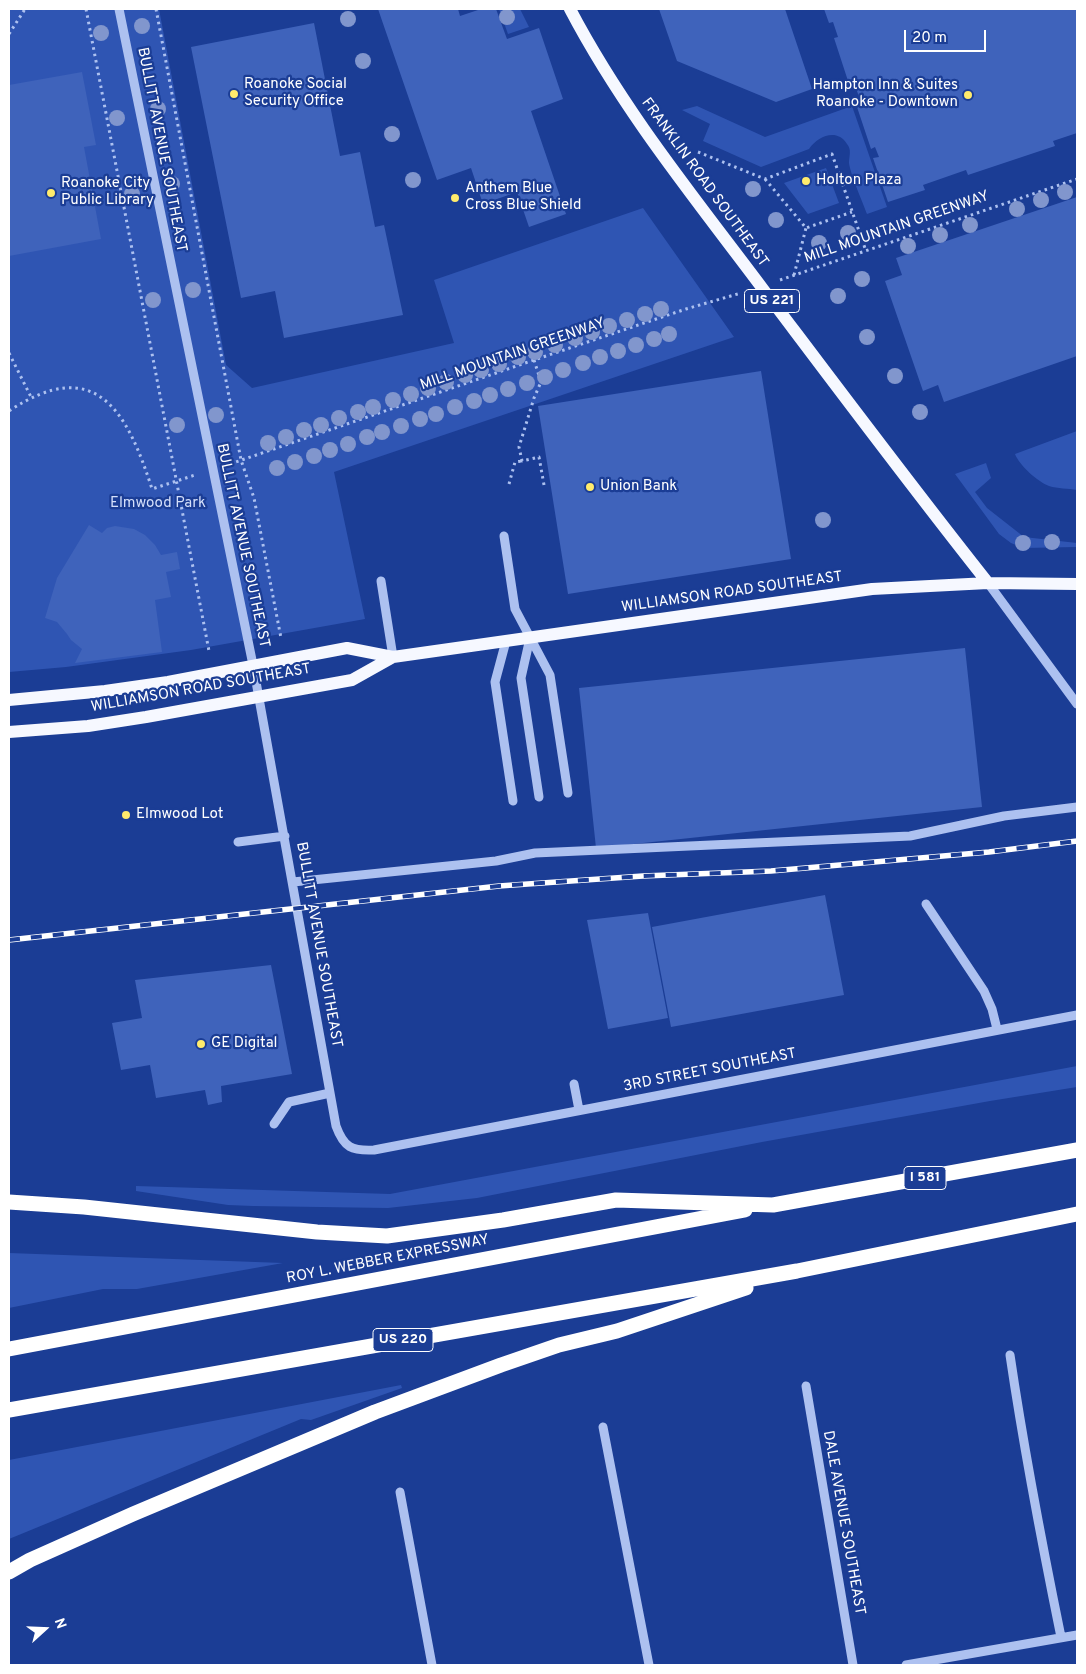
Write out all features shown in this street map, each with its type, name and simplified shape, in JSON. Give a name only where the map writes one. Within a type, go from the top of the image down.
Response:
[{"type":"highway","name":"I 581","points":[[773,1205],[1077,1150]]},
{"type":"highway","points":[[9,1202],[84,1207],[317,1232],[387,1236],[503,1220],[616,1200],[773,1205]]},
{"type":"highway","name":"ROY L. WEBBER EXPRESSWAY","points":[[9,1349],[773,1205]]},
{"type":"highway","points":[[9,1572],[30,1560],[133,1514],[375,1412],[559,1345],[616,1331],[797,1271],[1077,1214]]},
{"type":"highway","name":"US 220","points":[[9,1410],[797,1271]]},
{"type":"main road","name":"FRANKLIN ROAD SOUTHEAST","points":[[570,9],[596,55],[659,152],[988,583]]},
{"type":"main road","name":"WILLIAMSON ROAD SOUTHEAST","points":[[9,700],[114,690],[168,682],[347,648],[393,657],[872,589],[988,583],[1077,584]]},
{"type":"main road","name":"WILLIAMSON ROAD SOUTHEAST","points":[[9,732],[88,726],[352,680],[393,657]]},
{"type":"street","name":"BULLITT AVENUE SOUTHEAST","points":[[119,9],[253,665],[336,1126],[339,1134],[349,1147]]},
{"type":"street","points":[[504,536],[515,609],[550,674],[568,793]]},
{"type":"street","points":[[381,581],[393,657]]},
{"type":"street","points":[[988,583],[1077,704]]},
{"type":"street","points":[[530,638],[521,678],[539,797]]},
{"type":"street","points":[[506,641],[495,682],[513,801]]},
{"type":"street","points":[[292,882],[496,861],[535,853],[910,836],[1004,816],[1077,807]]},
{"type":"street","points":[[238,842],[284,836]]},
{"type":"street","points":[[926,904],[984,990],[992,1009],[997,1029]]},
{"type":"street","name":"3RD STREET SOUTHEAST","points":[[349,1147],[356,1151],[374,1150],[1077,1014]]},
{"type":"street","points":[[574,1084],[579,1110]]},
{"type":"street","points":[[274,1124],[289,1102],[330,1093]]},
{"type":"street","points":[[1010,1355],[1021,1424],[1062,1638]]},
{"type":"street","name":"DALE AVENUE SOUTHEAST","points":[[806,1386],[853,1665]]},
{"type":"street","points":[[602,1427],[649,1665]]},
{"type":"street","points":[[400,1492],[432,1665]]},
{"type":"street","points":[[906,1665],[1077,1634]]},
{"type":"path","points":[[9,34],[25,9]]},
{"type":"path","points":[[86,9],[209,651]]},
{"type":"path","points":[[156,9],[241,460],[254,498],[281,638]]},
{"type":"path","points":[[698,152],[765,179],[806,228]]},
{"type":"path","points":[[765,179],[832,154],[866,251]]},
{"type":"path","name":"MILL MOUNTAIN GREENWAY","points":[[9,411],[31,397],[60,388],[74,387],[96,394],[115,410],[135,442],[152,489],[1077,179]]},
{"type":"path","points":[[806,228],[852,212]]},
{"type":"path","points":[[794,275],[806,228]]},
{"type":"path","points":[[9,353],[31,397]]},
{"type":"path","points":[[522,461],[519,447],[534,398],[541,382],[534,360]]},
{"type":"path","points":[[509,484],[516,462],[539,457],[544,485]]},
{"type":"green space","name":"Elmwood Park","points":[[9,9],[159,9],[226,365],[252,388],[454,343],[434,280],[643,208],[734,337],[334,472],[365,619],[191,650],[66,667],[9,672]]},
{"type":"green space","points":[[499,9],[520,9],[529,27],[508,34]]},
{"type":"green space","points":[[697,106],[765,137],[852,106],[887,207],[867,214],[850,168],[849,149],[843,139],[838,136],[822,137],[809,149],[761,167],[703,141],[710,124],[682,110]]},
{"type":"green space","points":[[826,168],[839,203],[808,214],[784,183]]},
{"type":"green space","points":[[1077,431],[1077,490],[1056,488],[1045,484],[1025,468],[1015,454]]},
{"type":"green space","points":[[986,463],[991,478],[975,492],[987,508],[1024,537],[1077,543],[1077,547],[1023,548],[1011,543],[999,534],[955,474]]},
{"type":"green space","points":[[1077,1066],[1077,1087],[762,1142],[477,1198],[388,1208],[253,1206],[228,1205],[136,1191],[136,1186],[390,1194]]},
{"type":"green space","points":[[9,1253],[283,1263],[137,1289],[103,1289],[9,1308]]},
{"type":"green space","points":[[401,1385],[402,1388],[311,1420],[301,1419],[9,1539],[9,1460]]},
{"type":"building","points":[[378,9],[458,9],[460,16],[481,9],[496,9],[507,39],[539,28],[563,99],[531,111],[566,214],[529,227],[517,192],[483,204],[471,168],[437,180]]},
{"type":"building","points":[[659,9],[785,9],[812,89],[776,102],[677,61]]},
{"type":"building","name":"Hampton Inn & Suites Roanoke - Downtown","points":[[824,9],[1077,9],[1077,133],[1053,141],[1055,146],[968,175],[966,170],[923,185],[925,190],[888,202],[873,158],[879,157],[875,147],[871,149],[857,107],[862,106],[854,82],[849,84],[834,38],[838,37],[833,22],[829,23]]},
{"type":"building","points":[[314,23],[340,156],[360,152],[375,227],[384,225],[403,315],[284,338],[275,291],[241,298],[191,47]]},
{"type":"building","name":"Roanoke City Public Library","points":[[82,72],[96,145],[84,147],[101,239],[9,256],[9,85]]},
{"type":"building","points":[[1077,197],[1077,356],[944,402],[938,385],[923,391],[885,281],[902,275],[896,258]]},
{"type":"building","points":[[761,371],[791,559],[568,594],[538,406]]},
{"type":"building","points":[[89,525],[102,533],[107,528],[115,526],[134,529],[145,535],[155,545],[161,555],[177,552],[180,569],[166,572],[171,597],[155,600],[162,652],[75,663],[82,649],[71,640],[57,622],[45,618],[57,578]]},
{"type":"building","points":[[965,648],[982,807],[596,848],[579,688]]},
{"type":"building","points":[[825,895],[844,995],[671,1027],[652,927]]},
{"type":"building","points":[[648,913],[668,1018],[608,1029],[587,920]]},
{"type":"building","name":"GE Digital","points":[[271,965],[292,1074],[221,1086],[222,1102],[208,1105],[205,1090],[156,1098],[150,1065],[121,1070],[112,1023],[142,1018],[135,980]]},
{"type":"railway","points":[[9,940],[499,886],[643,876],[771,871],[989,852],[1077,841]]},
{"type":"place","name":"Roanoke Social Security Office","points":[[234,94]]},
{"type":"place","name":"Hampton Inn & Suites Roanoke - Downtown","points":[[968,95]]},
{"type":"place","name":"Holton Plaza","points":[[806,181]]},
{"type":"place","name":"Roanoke City Public Library","points":[[51,193]]},
{"type":"place","name":"Anthem Blue Cross Blue Shield","points":[[455,198]]},
{"type":"place","name":"Union Bank","points":[[590,487]]},
{"type":"place","name":"Elmwood Lot","points":[[126,815]]},
{"type":"place","name":"GE Digital","points":[[201,1044]]}]
